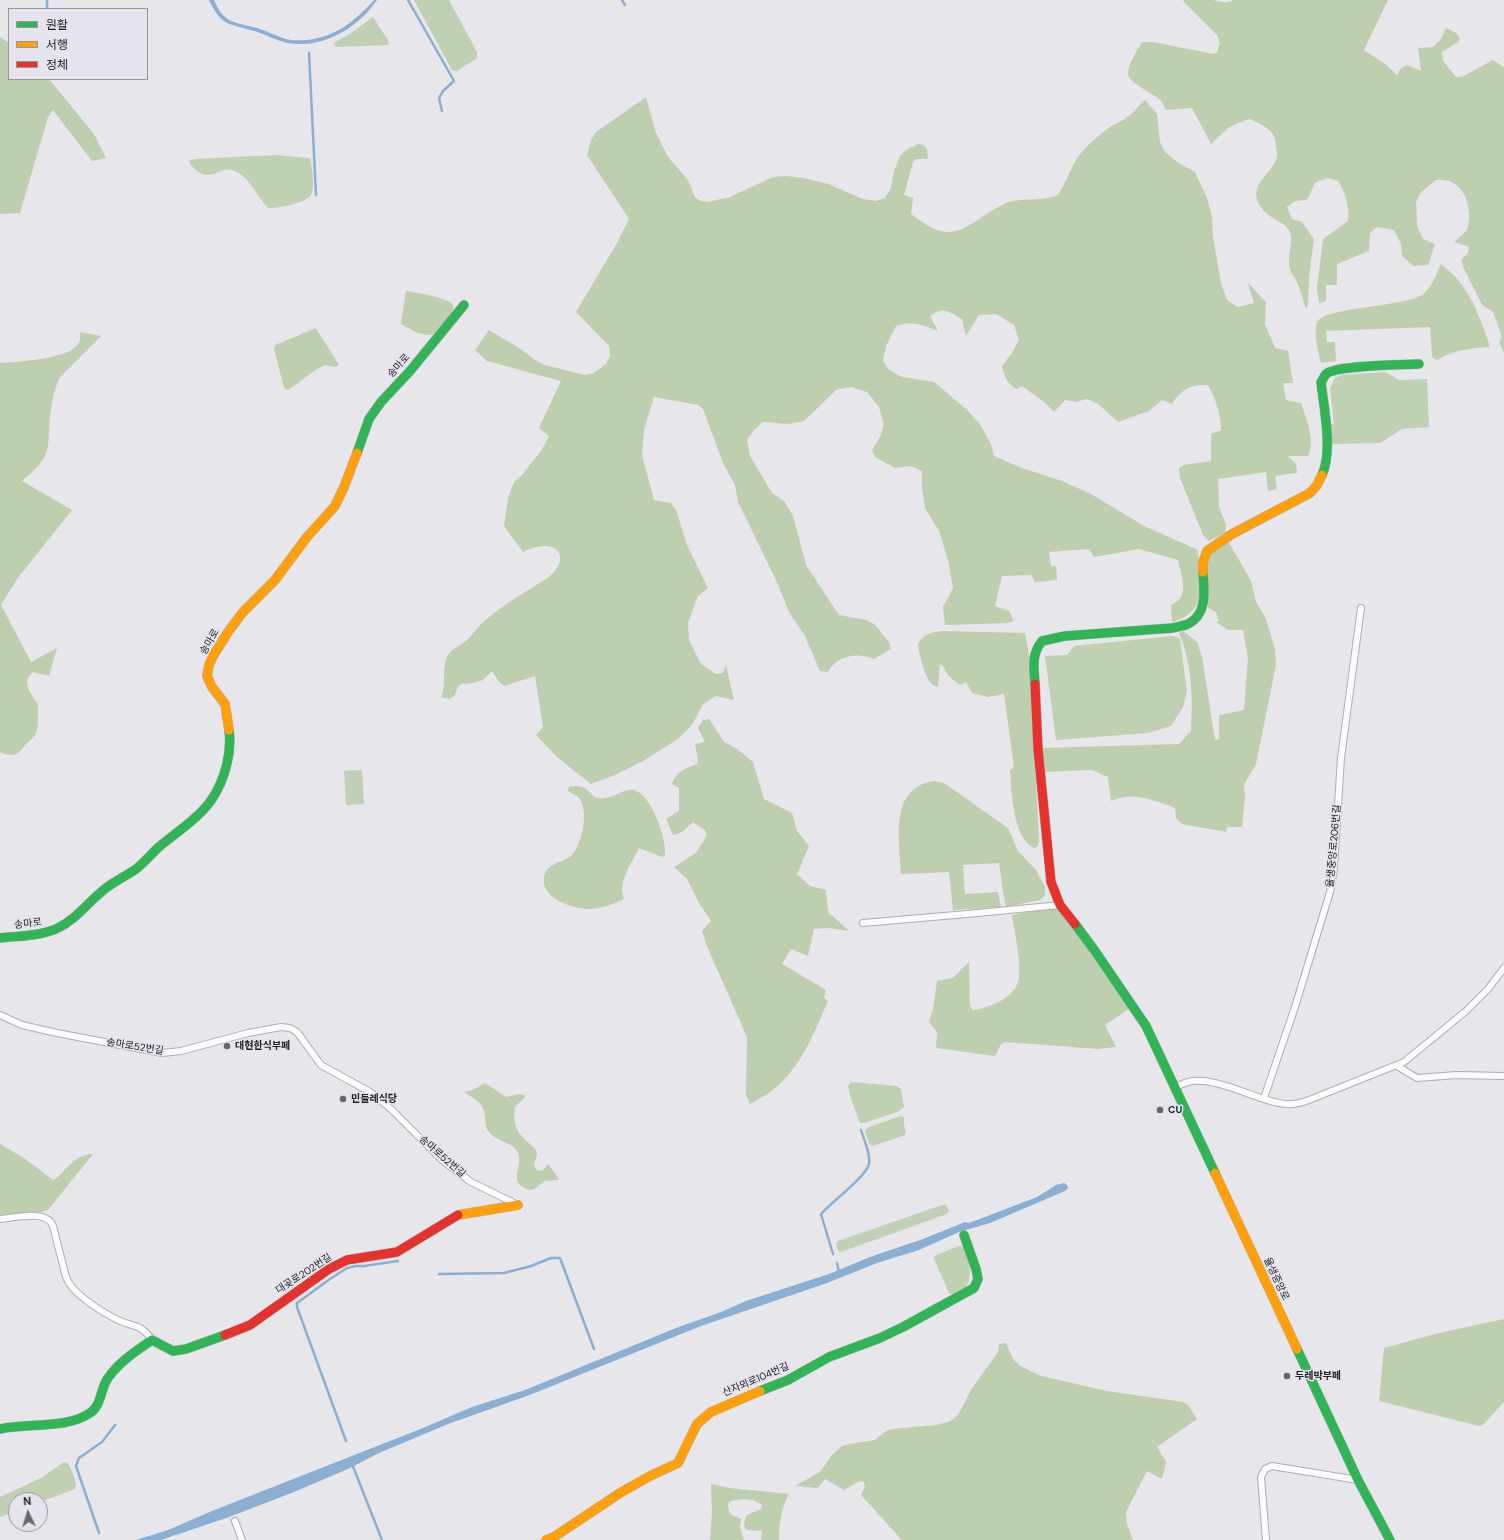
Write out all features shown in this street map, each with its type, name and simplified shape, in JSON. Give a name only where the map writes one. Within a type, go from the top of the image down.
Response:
[{"type":"street","name":"송마로","points":[[0,938],[43,934],[68,922],[106,888],[137,868],[160,846],[176,835],[212,799],[225,772],[231,743],[226,708],[221,698],[212,688],[207,676],[209,665],[213,656],[243,612],[275,580],[307,537],[335,506],[344,487],[369,419],[381,402],[410,371],[464,305]]},
{"type":"street","name":"율생중앙로","points":[[1390,1540],[1358,1480],[1146,1026],[1060,905],[1050,882],[1040,772],[1034,663],[1036,649],[1042,641],[1059,637],[1172,628],[1188,624],[1198,616],[1204,603],[1203,562],[1207,551],[1232,534],[1310,493],[1317,485],[1325,468],[1327,442],[1321,382],[1326,374],[1335,370],[1362,367],[1419,364]]},
{"type":"street","name":"율생중앙로206번길","points":[[1264,1098],[1295,1007],[1330,892],[1334,868],[1341,758],[1361,608]]},
{"type":"street","points":[[863,923],[1060,905]]},
{"type":"street","points":[[1174,1088],[1189,1082],[1202,1081],[1285,1104],[1300,1103],[1397,1066],[1411,1058],[1466,1011],[1488,989],[1504,968]]},
{"type":"street","name":"송마로52번길","points":[[0,1015],[22,1025],[57,1034],[162,1053],[181,1051],[248,1032],[290,1028],[297,1032],[321,1065],[370,1092],[391,1109],[442,1160],[471,1182],[518,1206]]},
{"type":"street","points":[[1397,1066],[1417,1078],[1457,1075],[1504,1076]]},
{"type":"street","name":"대곶로202번길","points":[[0,1219],[43,1216],[51,1222],[68,1284],[73,1290],[117,1319],[139,1326],[152,1340],[173,1351],[193,1346],[250,1325],[330,1269],[347,1260],[397,1252],[420,1239],[450,1218],[459,1215],[518,1206]]},
{"type":"street","name":"산자뫼로104번길","points":[[546,1540],[554,1537],[620,1493],[650,1476],[678,1463],[697,1424],[710,1412],[788,1380],[829,1358],[880,1338],[974,1288],[978,1279],[976,1268],[964,1235]]},
{"type":"street","points":[[0,1429],[58,1423],[86,1415],[98,1404],[101,1398],[103,1386],[108,1378],[140,1348],[152,1340]]},
{"type":"street","points":[[1266,1540],[1261,1477],[1265,1469],[1272,1466],[1358,1480]]},
{"type":"street","points":[[235,1521],[242,1540]]},
{"type":"green space","points":[[414,0],[449,0],[477,52],[477,58],[457,71],[452,70]]},
{"type":"green space","points":[[1213,0],[1226,2],[1234,0],[1388,0],[1364,50],[1385,64],[1397,75],[1400,69],[1407,65],[1421,71],[1418,48],[1433,47],[1441,39],[1446,28],[1456,33],[1460,38],[1458,42],[1442,52],[1443,61],[1456,77],[1462,77],[1493,60],[1504,67],[1504,353],[1499,342],[1502,337],[1493,312],[1482,305],[1463,267],[1461,260],[1468,253],[1469,247],[1454,242],[1464,233],[1467,228],[1469,214],[1467,201],[1461,189],[1448,181],[1436,180],[1421,192],[1416,202],[1417,226],[1423,239],[1435,244],[1428,265],[1414,266],[1402,256],[1401,244],[1394,230],[1377,227],[1370,233],[1369,251],[1337,264],[1337,285],[1326,285],[1326,301],[1319,303],[1317,288],[1323,239],[1348,221],[1348,205],[1345,195],[1338,181],[1327,178],[1315,183],[1307,200],[1295,201],[1287,207],[1292,219],[1302,222],[1314,239],[1309,277],[1308,305],[1306,309],[1296,280],[1290,269],[1289,259],[1291,235],[1289,230],[1283,224],[1268,215],[1263,210],[1257,199],[1256,193],[1260,182],[1272,167],[1277,156],[1273,134],[1267,128],[1249,119],[1229,127],[1211,144],[1192,108],[1166,110],[1158,98],[1136,84],[1128,75],[1130,64],[1142,42],[1153,42],[1214,54],[1217,52],[1220,43],[1217,35],[1183,1]]},
{"type":"green space","points":[[373,17],[389,44],[336,47],[334,44],[335,42],[350,34]]},
{"type":"green space","points":[[0,37],[8,42],[8,80],[50,80],[94,134],[106,158],[92,161],[53,110],[48,117],[20,213],[0,214]]},
{"type":"green space","points":[[646,97],[656,133],[668,157],[688,180],[695,197],[700,201],[708,202],[730,197],[773,177],[787,176],[828,184],[863,199],[876,201],[885,198],[891,188],[894,171],[900,156],[906,150],[918,144],[923,145],[927,149],[928,159],[916,159],[913,162],[904,195],[913,198],[911,214],[934,229],[944,232],[956,231],[964,228],[1009,202],[1048,198],[1057,195],[1075,161],[1085,148],[1111,126],[1124,120],[1145,100],[1157,114],[1160,142],[1165,152],[1177,162],[1195,172],[1207,198],[1212,216],[1213,237],[1221,283],[1227,300],[1238,307],[1254,303],[1248,283],[1266,302],[1265,324],[1275,348],[1288,351],[1293,383],[1283,383],[1286,400],[1301,403],[1308,422],[1311,444],[1308,456],[1288,456],[1296,464],[1297,473],[1275,476],[1277,489],[1268,491],[1266,472],[1218,479],[1219,507],[1226,525],[1225,533],[1209,541],[1203,535],[1180,478],[1179,468],[1184,465],[1211,461],[1211,434],[1221,430],[1221,424],[1218,407],[1208,385],[1196,385],[1187,388],[1175,399],[1172,404],[1162,400],[1149,411],[1118,422],[1097,403],[1086,399],[1076,402],[1065,400],[1054,412],[1044,402],[1022,386],[1017,389],[1006,379],[1002,366],[1012,353],[1019,340],[1014,325],[996,314],[979,315],[966,336],[962,319],[943,310],[930,316],[938,331],[912,323],[896,326],[886,346],[883,360],[888,369],[902,377],[934,382],[966,409],[979,423],[991,444],[994,456],[1022,468],[1062,481],[1091,494],[1144,526],[1198,550],[1201,583],[1200,594],[1192,611],[1184,617],[1172,622],[1171,605],[1181,597],[1183,591],[1178,560],[1139,549],[1094,557],[1089,549],[1049,552],[1051,566],[1056,566],[1057,580],[1035,582],[1031,575],[1002,576],[995,606],[1009,611],[1014,621],[1008,623],[945,625],[943,607],[953,588],[948,560],[939,531],[925,508],[922,488],[922,471],[910,466],[895,468],[875,457],[872,450],[881,435],[884,424],[879,407],[867,392],[851,387],[836,390],[804,421],[789,424],[763,422],[754,430],[747,440],[750,456],[772,493],[785,502],[793,516],[806,565],[839,615],[866,620],[874,624],[889,642],[891,649],[874,659],[861,656],[848,656],[832,666],[828,672],[820,671],[805,636],[789,612],[776,580],[738,502],[735,485],[723,463],[703,409],[698,405],[654,397],[644,430],[642,455],[654,500],[671,503],[676,510],[687,545],[708,588],[698,596],[688,623],[689,640],[701,664],[716,674],[723,673],[726,665],[734,700],[716,696],[703,704],[692,725],[678,739],[643,761],[615,775],[591,784],[557,757],[536,735],[543,727],[535,676],[504,686],[499,682],[492,671],[483,680],[458,686],[455,695],[450,699],[441,697],[444,687],[446,660],[450,652],[467,640],[491,615],[549,577],[558,567],[560,559],[558,551],[554,548],[546,546],[523,552],[504,526],[508,498],[514,482],[522,475],[541,451],[549,436],[539,428],[561,381],[487,361],[475,350],[489,330],[545,365],[585,375],[594,373],[606,364],[610,356],[609,346],[576,312],[617,243],[629,219],[587,155],[591,140],[596,132]]},
{"type":"green space","points":[[276,155],[310,158],[313,188],[311,195],[308,198],[291,205],[268,208],[248,181],[238,172],[223,170],[211,175],[202,174],[189,162],[190,160],[196,159]]},
{"type":"green space","points":[[1441,264],[1457,279],[1469,296],[1478,313],[1490,347],[1463,350],[1437,360],[1432,357],[1430,327],[1326,331],[1327,342],[1335,342],[1336,361],[1321,363],[1316,336],[1316,325],[1318,321],[1325,316],[1336,313],[1399,302],[1422,295],[1431,285]]},
{"type":"green space","points":[[406,291],[446,300],[453,305],[452,312],[446,322],[433,334],[422,334],[401,324]]},
{"type":"green space","points":[[316,328],[339,365],[335,367],[325,365],[287,390],[284,388],[274,349],[275,345]]},
{"type":"green space","points":[[80,332],[101,336],[61,376],[52,401],[48,447],[46,453],[38,466],[22,481],[72,510],[17,579],[1,605],[31,662],[57,648],[49,676],[32,672],[27,680],[29,690],[38,706],[38,725],[36,733],[20,752],[15,755],[9,755],[0,752],[0,363],[42,359],[64,353],[73,349],[79,343]]},
{"type":"green space","points":[[1385,372],[1399,380],[1427,379],[1429,427],[1402,429],[1380,443],[1332,444],[1329,425],[1334,424],[1330,388],[1335,378],[1342,375]]},
{"type":"green space","points":[[1228,541],[1251,581],[1256,602],[1266,619],[1275,649],[1276,665],[1256,764],[1244,785],[1245,796],[1242,827],[1227,827],[1226,832],[1182,824],[1176,818],[1175,808],[1143,798],[1127,797],[1111,801],[1108,777],[1092,770],[1044,772],[1042,748],[1179,744],[1191,731],[1192,719],[1191,681],[1187,656],[1179,633],[1183,631],[1197,642],[1202,657],[1215,740],[1219,739],[1219,715],[1244,710],[1248,658],[1243,630],[1228,630],[1216,622],[1219,621],[1216,612],[1208,608],[1205,568],[1208,553]]},
{"type":"green space","points":[[943,631],[1025,633],[1029,654],[1039,839],[1038,846],[1034,848],[1021,834],[1014,813],[1010,770],[1014,767],[1004,694],[988,697],[972,693],[966,682],[960,685],[950,677],[944,667],[940,664],[938,687],[931,683],[926,674],[918,644],[928,634]]},
{"type":"green space","points":[[1173,636],[1180,639],[1187,692],[1183,707],[1171,726],[1148,733],[1056,740],[1045,656],[1067,655],[1074,646]]},
{"type":"green space","points":[[709,719],[724,742],[737,749],[753,762],[764,799],[792,813],[797,831],[809,846],[797,874],[810,886],[826,890],[828,912],[849,931],[829,928],[814,929],[808,956],[791,949],[782,964],[826,990],[824,998],[828,1001],[806,1048],[792,1070],[774,1089],[750,1104],[746,1095],[747,1037],[706,944],[702,931],[711,921],[699,903],[687,879],[674,867],[696,853],[707,835],[705,830],[693,822],[682,832],[673,835],[666,819],[679,811],[679,788],[672,784],[673,780],[678,773],[697,764],[698,760],[695,744],[705,742],[698,728],[703,720]]},
{"type":"green space","points":[[362,770],[364,804],[346,805],[344,771]]},
{"type":"green space","points":[[934,781],[944,783],[1008,828],[1018,851],[1036,870],[1045,887],[1045,895],[1040,900],[1006,907],[999,863],[963,865],[965,894],[998,892],[1001,907],[953,910],[949,872],[901,874],[899,831],[903,805],[909,794],[919,786]]},
{"type":"green space","points":[[579,786],[586,789],[598,798],[608,798],[625,791],[634,790],[640,793],[652,808],[661,828],[665,855],[662,857],[639,848],[624,879],[622,893],[624,899],[600,908],[577,908],[560,902],[547,891],[544,885],[544,877],[548,868],[572,855],[579,843],[583,826],[584,810],[582,802],[577,796],[568,791],[569,787]]},
{"type":"green space","points":[[1050,908],[1060,910],[1069,921],[1129,1009],[1105,1025],[1116,1047],[1098,1049],[1006,1042],[1001,1044],[995,1056],[936,1048],[937,1032],[929,1022],[933,1009],[937,981],[953,978],[969,962],[970,1006],[973,1010],[993,1005],[1006,998],[1015,988],[1019,976],[1019,959],[1012,915]]},
{"type":"green space","points":[[851,1082],[897,1086],[901,1089],[904,1107],[897,1112],[860,1123],[848,1086]]},
{"type":"green space","points":[[485,1083],[506,1097],[520,1094],[525,1095],[525,1097],[515,1107],[514,1118],[516,1126],[519,1133],[536,1150],[537,1155],[534,1164],[536,1170],[542,1171],[548,1164],[559,1179],[558,1180],[544,1181],[536,1188],[531,1190],[519,1184],[517,1174],[519,1158],[516,1149],[496,1138],[489,1132],[486,1127],[483,1108],[476,1100],[464,1092],[473,1090]]},
{"type":"green space","points":[[901,1116],[904,1117],[905,1135],[873,1146],[869,1144],[865,1131],[869,1127]]},
{"type":"green space","points":[[0,1144],[24,1158],[53,1180],[77,1159],[88,1154],[93,1154],[48,1210],[42,1212],[0,1215]]},
{"type":"green space","points":[[945,1204],[949,1210],[947,1214],[841,1252],[838,1251],[836,1244],[838,1241]]},
{"type":"green space","points":[[959,1246],[963,1246],[969,1264],[970,1276],[966,1287],[958,1293],[952,1294],[949,1293],[934,1256]]},
{"type":"green space","points":[[1504,1319],[1504,1402],[1483,1425],[1479,1426],[1379,1401],[1384,1348],[1435,1334]]},
{"type":"green space","points":[[1006,1343],[1013,1359],[1020,1366],[1041,1376],[1107,1391],[1183,1402],[1188,1405],[1197,1419],[1157,1447],[1166,1462],[1162,1479],[1147,1471],[1126,1512],[1127,1524],[1133,1540],[900,1540],[901,1539],[861,1495],[865,1486],[864,1482],[860,1481],[844,1490],[825,1479],[818,1488],[795,1486],[820,1472],[832,1455],[842,1446],[875,1440],[886,1431],[892,1429],[936,1425],[953,1419],[958,1415],[971,1390],[998,1352],[999,1344]]},
{"type":"green space","points":[[64,1462],[68,1463],[76,1486],[75,1489],[48,1499],[48,1492],[11,1492],[41,1478]]},
{"type":"green space","points":[[711,1484],[730,1488],[789,1494],[781,1516],[779,1540],[761,1540],[762,1531],[747,1530],[744,1523],[747,1515],[761,1509],[762,1505],[755,1501],[742,1499],[729,1502],[728,1506],[730,1514],[741,1519],[740,1528],[744,1540],[710,1540],[712,1512]]},
{"type":"green space","points":[[8,1493],[8,1514],[0,1517],[0,1497]]},
{"type":"water","points":[[209,0],[214,0],[222,14],[231,21],[261,29],[286,39],[307,40],[336,32],[360,15],[374,0],[377,0],[360,19],[338,34],[314,43],[301,44],[284,42],[258,32],[227,23],[218,15]]},
{"type":"water","points":[[1064,1183],[1068,1188],[1065,1191],[990,1223],[959,1232],[919,1250],[877,1263],[827,1283],[701,1326],[527,1396],[448,1424],[379,1453],[350,1468],[294,1492],[229,1517],[161,1540],[136,1540],[168,1530],[472,1407],[525,1390],[746,1301],[829,1274],[870,1257],[923,1239],[965,1222],[968,1223],[977,1220],[1037,1197],[1056,1185]]},
{"type":"waterway","points":[[47,0],[47,8]]},
{"type":"waterway","points":[[408,0],[454,81],[443,91],[439,98],[442,111]]},
{"type":"waterway","points":[[622,0],[625,5]]},
{"type":"waterway","points":[[309,53],[316,195]]},
{"type":"waterway","points":[[833,1254],[821,1214],[867,1169],[869,1164],[869,1156],[861,1130]]},
{"type":"waterway","points":[[439,1274],[504,1273],[531,1266],[551,1258],[560,1258],[594,1349]]},
{"type":"waterway","points":[[346,1441],[297,1307],[297,1303],[347,1268],[398,1261]]},
{"type":"waterway","points":[[837,1263],[839,1272]]},
{"type":"waterway","points":[[99,1533],[76,1466],[79,1458],[102,1442],[115,1425]]},
{"type":"waterway","points":[[352,1464],[382,1540]]},
{"type":"traffic: fast","points":[[357,453],[369,419],[381,402],[410,371],[464,305]]},
{"type":"traffic: fast","points":[[1322,475],[1327,454],[1327,430],[1321,382],[1326,374],[1332,371],[1356,367],[1419,364]]},
{"type":"traffic: fast","points":[[1035,684],[1035,656],[1038,646],[1042,641],[1065,636],[1172,628],[1188,624],[1194,620],[1202,608],[1204,594],[1203,572]]},
{"type":"traffic: fast","points":[[0,938],[43,933],[56,929],[70,921],[106,888],[136,869],[160,846],[195,818],[207,806],[221,783],[228,757],[230,739],[229,730]]},
{"type":"traffic: fast","points":[[1075,924],[1146,1026],[1215,1173]]},
{"type":"traffic: fast","points":[[760,1391],[788,1380],[829,1357],[880,1338],[903,1327],[974,1288],[978,1279],[964,1235]]},
{"type":"traffic: fast","points":[[0,1429],[59,1424],[81,1418],[90,1413],[97,1406],[105,1382],[112,1372],[128,1357],[152,1340],[173,1351],[186,1349],[225,1335]]},
{"type":"traffic: fast","points":[[1297,1349],[1358,1480],[1390,1540]]},
{"type":"traffic: slow","points":[[229,730],[225,704],[212,687],[207,676],[209,665],[213,656],[243,612],[275,580],[307,537],[335,506],[357,453]]},
{"type":"traffic: slow","points":[[1203,572],[1203,562],[1207,551],[1232,534],[1310,493],[1317,485],[1322,475]]},
{"type":"traffic: slow","points":[[1215,1173],[1297,1349]]},
{"type":"traffic: slow","points":[[458,1215],[518,1205]]},
{"type":"traffic: slow","points":[[546,1540],[554,1537],[620,1493],[650,1476],[678,1463],[697,1424],[711,1412],[760,1391]]},
{"type":"traffic: jam","points":[[1035,684],[1038,749],[1051,882],[1060,905],[1075,924]]},
{"type":"traffic: jam","points":[[225,1335],[250,1325],[329,1269],[347,1260],[397,1252],[458,1215]]},
{"type":"place","name":"대현한식부페","points":[[227,1046]]},
{"type":"place","name":"민들레식당","points":[[343,1099]]},
{"type":"place","name":"CU","points":[[1160,1110]]},
{"type":"place","name":"두레박부페","points":[[1287,1376]]}]
